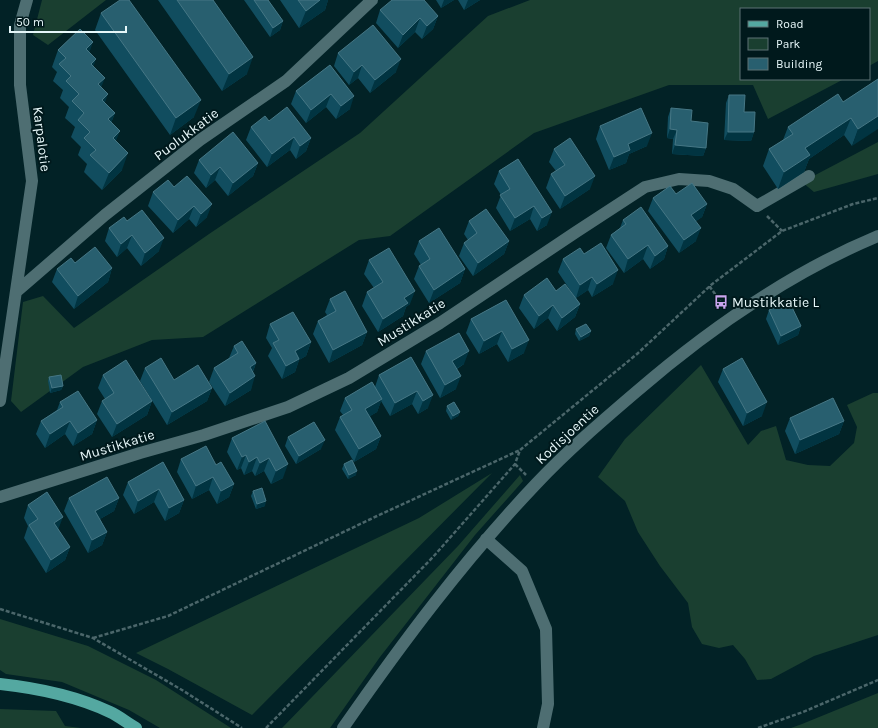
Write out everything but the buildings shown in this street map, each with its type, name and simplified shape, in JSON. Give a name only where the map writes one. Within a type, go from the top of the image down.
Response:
[{"type":"main road","points":[[0,684],[74,698],[110,712],[136,728]]},
{"type":"street","name":"Karpalotie","points":[[0,401],[2,372],[16,292],[32,180],[20,85],[20,25],[27,0]]},
{"type":"street","name":"Puolukkatie","points":[[16,292],[105,215],[200,140],[286,81],[372,0]]},
{"type":"street","points":[[757,206],[809,176]]},
{"type":"street","name":"Mustikkatie","points":[[0,497],[140,453],[204,435],[288,407],[350,378],[440,323],[576,232],[645,188],[679,179],[709,181],[733,189],[757,206]]},
{"type":"street","name":"Kodisjoentie","points":[[343,728],[379,675],[460,569],[536,484],[608,416],[669,363],[731,316],[800,274],[878,236]]},
{"type":"street","points":[[486,539],[522,572],[546,629],[548,704],[543,728]]},
{"type":"path","points":[[93,638],[168,616],[370,519],[520,450],[637,354],[710,285],[782,231],[853,204],[878,198]]},
{"type":"path","points":[[757,206],[782,231]]},
{"type":"path","points":[[710,285],[731,316]]},
{"type":"path","points":[[266,728],[433,557],[515,464],[520,450]]},
{"type":"path","points":[[0,609],[93,638],[182,690],[242,728]]},
{"type":"path","points":[[758,728],[803,712],[878,680]]},
{"type":"green space","points":[[42,0],[106,0],[48,45],[33,35]]},
{"type":"green space","points":[[530,0],[878,0],[878,61],[870,65],[870,8],[740,8],[740,80],[842,80],[768,119],[753,85],[669,85],[534,133],[390,236],[359,240],[203,337],[152,340],[83,367],[21,412],[11,401],[23,302],[43,296],[74,328],[209,234],[360,133],[488,16]]},
{"type":"green space","points":[[878,142],[878,174],[814,192],[802,182]]},
{"type":"green space","points":[[701,365],[748,445],[761,431],[776,426],[786,460],[808,465],[830,466],[854,443],[857,427],[847,405],[873,393],[878,393],[878,635],[814,656],[771,679],[757,680],[745,659],[733,645],[719,648],[702,644],[692,627],[688,603],[660,566],[638,532],[625,501],[598,477],[625,439]]},
{"type":"green space","points":[[492,473],[252,715],[136,653],[419,518]]},
{"type":"green space","points":[[520,475],[523,481],[475,535],[380,657],[330,728],[282,728],[458,546]]},
{"type":"green space","points":[[0,619],[88,646],[156,680],[231,728],[160,728],[129,710],[62,682],[6,674],[0,670]]},
{"type":"green space","points":[[878,693],[878,728],[791,728],[802,724]]},
{"type":"green space","points":[[0,709],[56,711],[65,726],[81,728],[0,728]]},
{"type":"place","name":"Mustikkatie L","points":[[721,302]]}]
